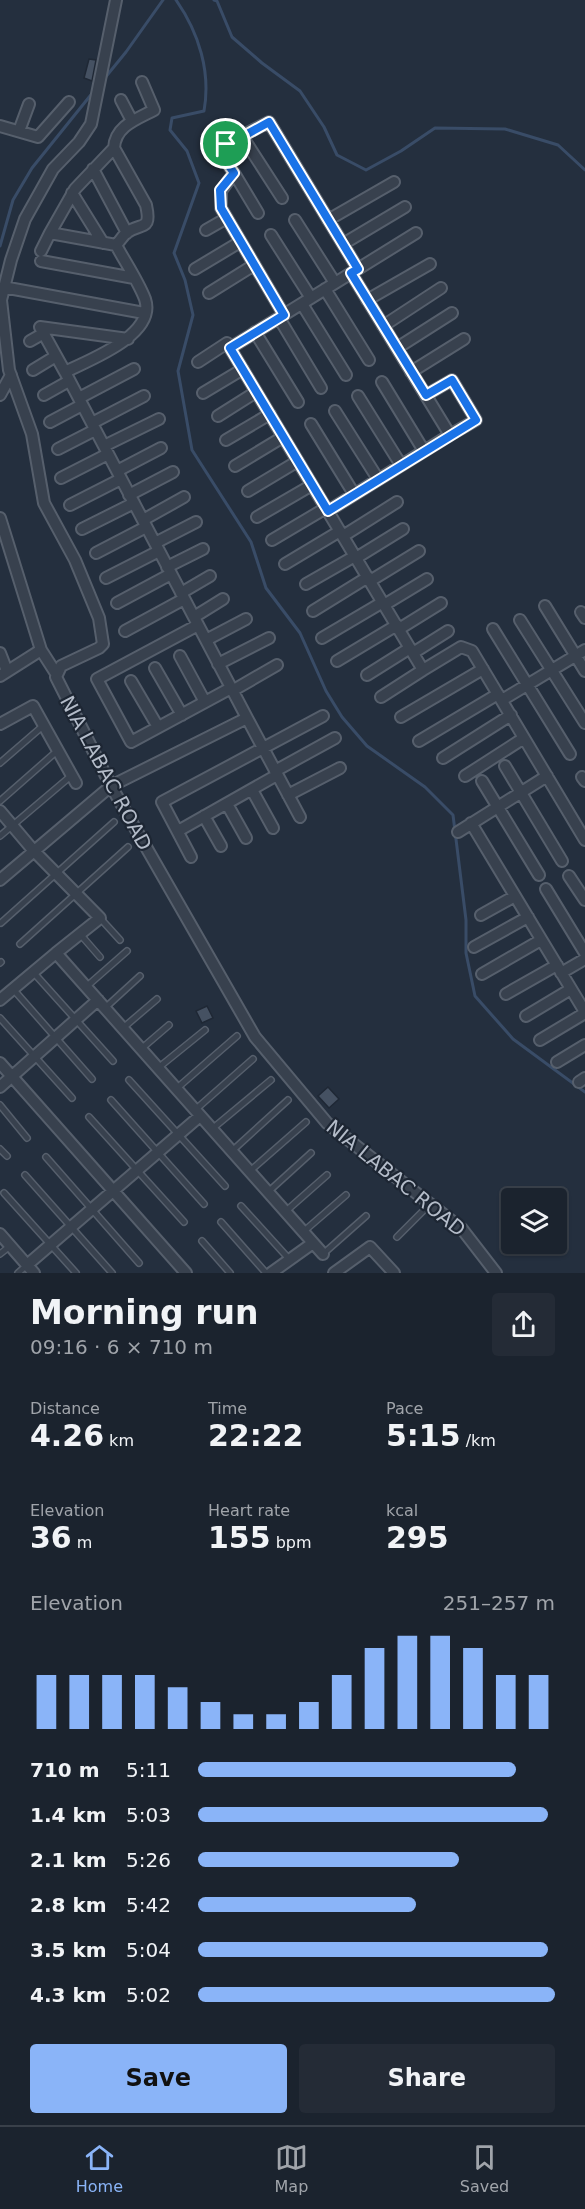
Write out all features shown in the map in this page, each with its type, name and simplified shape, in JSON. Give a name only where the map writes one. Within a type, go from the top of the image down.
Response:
[{"type":"street","name":"NIA LABAC ROAD","points":[[116,0],[91,124],[79,142],[53,169],[25,219],[5,259],[1,300],[6,358],[32,434],[44,503],[75,560],[99,618],[104,640],[99,648],[61,666],[57,675],[58,685],[111,786],[255,1037],[327,1123],[462,1229],[496,1273]]},
{"type":"street","points":[[116,245],[127,233],[145,226],[148,222],[146,206],[114,148],[114,138],[120,130],[154,110],[142,82]]},
{"type":"street","points":[[121,100],[132,122]]},
{"type":"street","points":[[0,126],[38,137],[69,102]]},
{"type":"street","points":[[19,131],[29,104]]},
{"type":"street","points":[[258,213],[220,153],[226,144],[269,122],[343,244],[367,300],[450,435]]},
{"type":"street","points":[[242,136],[282,198]]},
{"type":"street","points":[[114,148],[72,193],[50,233],[41,256],[134,278]]},
{"type":"street","points":[[93,169],[127,233]]},
{"type":"street","points":[[234,173],[220,190],[221,208],[321,388]]},
{"type":"street","points":[[328,220],[394,182]]},
{"type":"street","points":[[72,193],[103,243]]},
{"type":"street","points":[[343,244],[405,207]]},
{"type":"street","points":[[206,230],[227,218]]},
{"type":"street","points":[[295,220],[369,360]]},
{"type":"street","points":[[50,233],[116,245]]},
{"type":"street","points":[[230,348],[416,233]]},
{"type":"street","points":[[271,235],[346,375]]},
{"type":"street","points":[[195,269],[240,242]]},
{"type":"street","points":[[44,395],[67,376],[129,339],[142,321],[146,301],[116,245]]},
{"type":"street","points":[[367,300],[430,264]]},
{"type":"street","points":[[209,293],[254,265]]},
{"type":"street","points":[[3,287],[144,313]]},
{"type":"street","points":[[383,326],[441,288]]},
{"type":"street","points":[[397,348],[452,314]]},
{"type":"street","points":[[129,339],[40,327],[300,817]]},
{"type":"street","points":[[255,332],[298,402]]},
{"type":"street","points":[[30,341],[44,333]]},
{"type":"street","points":[[411,372],[464,339]]},
{"type":"street","points":[[198,362],[226,343],[230,348],[423,670]]},
{"type":"street","points":[[33,370],[56,356]]},
{"type":"street","points":[[50,422],[134,369]]},
{"type":"street","points":[[203,393],[243,369]]},
{"type":"street","points":[[0,395],[11,375]]},
{"type":"street","points":[[272,540],[354,494],[476,420],[452,380],[426,395]]},
{"type":"street","points":[[382,382],[424,451]]},
{"type":"street","points":[[218,416],[256,392]]},
{"type":"street","points":[[57,449],[144,396]]},
{"type":"street","points":[[358,396],[400,465]]},
{"type":"street","points":[[335,411],[378,479]]},
{"type":"street","points":[[226,440],[270,414]]},
{"type":"street","points":[[61,478],[159,418]]},
{"type":"street","points":[[311,424],[354,494]]},
{"type":"street","points":[[235,466],[283,437]]},
{"type":"street","points":[[70,505],[162,448]]},
{"type":"street","points":[[248,491],[298,462]]},
{"type":"street","points":[[82,529],[173,472]]},
{"type":"street","points":[[257,517],[312,485]]},
{"type":"street","points":[[96,553],[184,497]]},
{"type":"street","points":[[285,564],[397,502]]},
{"type":"street","points":[[0,518],[41,650],[57,675]]},
{"type":"street","points":[[106,578],[196,522]]},
{"type":"street","points":[[306,584],[403,529]]},
{"type":"street","points":[[117,603],[203,549]]},
{"type":"street","points":[[313,611],[419,551]]},
{"type":"street","points":[[125,630],[182,596],[210,576]]},
{"type":"street","points":[[322,638],[427,579]]},
{"type":"street","points":[[223,599],[196,621],[97,679],[131,742],[277,665]]},
{"type":"street","points":[[337,661],[441,603]]},
{"type":"street","points":[[545,606],[580,653],[585,671]]},
{"type":"street","points":[[206,640],[246,619]]},
{"type":"street","points":[[520,620],[585,723]]},
{"type":"street","points":[[493,629],[570,754]]},
{"type":"street","points":[[367,675],[448,631]]},
{"type":"street","points":[[218,664],[269,638]]},
{"type":"street","points":[[381,697],[461,647],[472,651],[585,840]]},
{"type":"street","points":[[0,653],[3,674],[41,650]]},
{"type":"street","points":[[419,741],[528,684],[580,653]]},
{"type":"street","points":[[180,656],[205,702]]},
{"type":"street","points":[[155,668],[182,714]]},
{"type":"street","points":[[401,717],[483,669]]},
{"type":"street","points":[[131,681],[158,727]]},
{"type":"street","points":[[0,724],[33,706],[74,779]]},
{"type":"street","points":[[442,758],[511,715]]},
{"type":"street","points":[[191,857],[162,802],[323,716]]},
{"type":"street","points":[[0,880],[111,786],[246,718]]},
{"type":"street","points":[[177,831],[252,790],[335,738]]},
{"type":"street","points":[[465,776],[524,738]]},
{"type":"street","points":[[505,766],[562,861]]},
{"type":"street","points":[[288,795],[340,768]]},
{"type":"street","points":[[458,832],[547,776]]},
{"type":"street","points":[[482,781],[539,875]]},
{"type":"street","points":[[252,790],[273,828]]},
{"type":"street","points":[[227,804],[246,838]]},
{"type":"street","points":[[0,812],[33,850],[99,918],[0,1000]]},
{"type":"street","points":[[204,816],[221,846]]},
{"type":"street","points":[[471,823],[585,1013],[540,1040]]},
{"type":"street","points":[[569,876],[585,900]]},
{"type":"street","points":[[546,889],[585,953]]},
{"type":"street","points":[[481,915],[515,896]]},
{"type":"street","points":[[474,947],[528,917]]},
{"type":"street","points":[[482,974],[542,940]]},
{"type":"street","points":[[56,953],[322,1254]]},
{"type":"street","points":[[506,993],[585,959]]},
{"type":"street","points":[[526,1016],[571,989]]},
{"type":"street","points":[[0,1087],[76,1019],[101,1004]]},
{"type":"street","points":[[557,1062],[585,1045]]},
{"type":"street","points":[[0,1063],[186,1273]]},
{"type":"street","points":[[0,1234],[31,1269],[51,1244],[179,1133],[198,1113]]},
{"type":"street","points":[[271,1273],[313,1243]]},
{"type":"street","points":[[341,1271],[370,1246],[394,1273]]},
{"type":"lane","points":[[0,763],[44,725]]},
{"type":"lane","points":[[0,801],[58,750]]},
{"type":"lane","points":[[0,836],[74,779]]},
{"type":"lane","points":[[1,923],[114,822]]},
{"type":"lane","points":[[20,944],[128,847]]},
{"type":"lane","points":[[99,918],[120,940]]},
{"type":"lane","points":[[80,934],[99,957]]},
{"type":"lane","points":[[86,987],[127,951]]},
{"type":"lane","points":[[33,972],[113,1061]]},
{"type":"lane","points":[[101,1004],[140,976]]},
{"type":"lane","points":[[13,989],[92,1079]]},
{"type":"lane","points":[[123,1028],[157,999]]},
{"type":"lane","points":[[0,1018],[72,1098]]},
{"type":"lane","points":[[141,1049],[169,1025]]},
{"type":"lane","points":[[158,1068],[205,1030]]},
{"type":"lane","points":[[176,1089],[237,1036]]},
{"type":"lane","points":[[198,1113],[253,1059]]},
{"type":"lane","points":[[129,1080],[225,1186]]},
{"type":"lane","points":[[212,1129],[271,1080]]},
{"type":"lane","points":[[111,1100],[204,1204]]},
{"type":"lane","points":[[232,1151],[288,1100]]},
{"type":"lane","points":[[0,1105],[27,1138]]},
{"type":"lane","points":[[89,1117],[184,1222]]},
{"type":"lane","points":[[250,1171],[306,1122]]},
{"type":"lane","points":[[0,1149],[7,1156]]},
{"type":"lane","points":[[268,1192],[311,1153]]},
{"type":"lane","points":[[46,1157],[139,1263]]},
{"type":"lane","points":[[26,1175],[111,1273]]},
{"type":"lane","points":[[285,1212],[327,1175]]},
{"type":"lane","points":[[4,1193],[76,1273]]},
{"type":"lane","points":[[303,1232],[346,1195]]},
{"type":"lane","points":[[397,1238],[430,1204]]},
{"type":"lane","points":[[241,1206],[290,1260]]},
{"type":"lane","points":[[322,1254],[366,1216]]},
{"type":"lane","points":[[222,1222],[266,1273]]},
{"type":"lane","points":[[202,1241],[230,1273]]},
{"type":"lane","points":[[0,1254],[10,1245]]},
{"type":"lane","points":[[18,1273],[31,1269]]},
{"type":"building","points":[[89,59],[96,60],[92,81],[84,78]]},
{"type":"building","points":[[207,1006],[213,1018],[202,1023],[196,1011]]},
{"type":"building","points":[[328,1087],[339,1099],[329,1108],[318,1096]]},
{"type":"waterway","points":[[104,79],[163,0]]},
{"type":"waterway","points":[[176,0],[197,39],[206,82],[204,111],[172,118],[170,130],[187,151],[199,183],[174,253],[185,280],[193,315],[178,371],[192,450],[251,542],[266,588],[300,633],[326,691],[342,717],[367,746],[425,787],[453,815],[466,920],[466,953],[475,996],[513,1039],[585,1092]]},
{"type":"waterway","points":[[214,0],[217,1],[232,37],[300,91],[324,127],[337,155],[366,170],[401,151],[435,128],[505,129],[558,145],[585,170]]},
{"type":"waterway","points":[[0,246],[13,200],[32,168],[94,91]]},
{"type":"route","points":[[269,122],[358,269],[351,273],[426,395],[452,380],[476,420],[328,511],[230,348],[284,315],[221,208],[220,190],[234,173],[220,153],[226,144],[269,122]]}]
